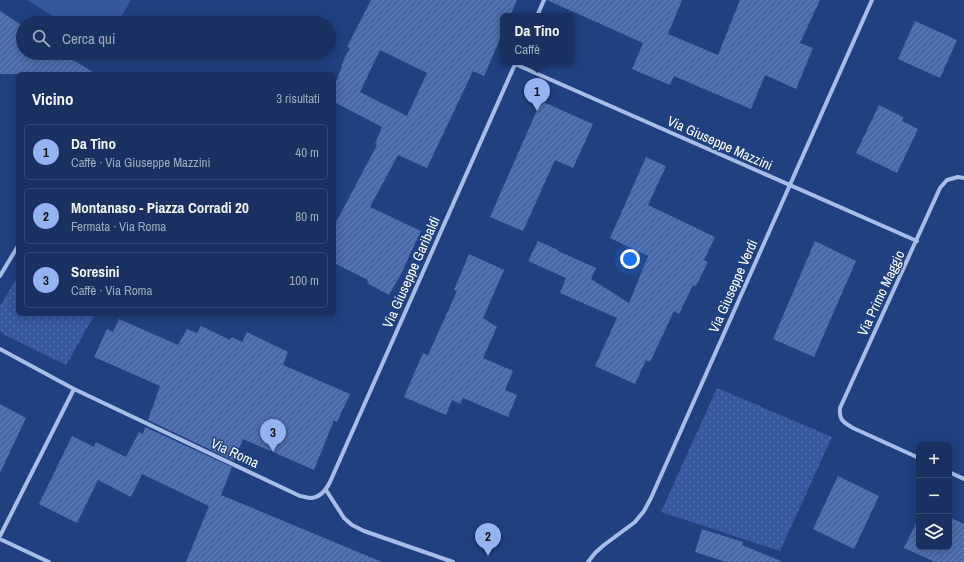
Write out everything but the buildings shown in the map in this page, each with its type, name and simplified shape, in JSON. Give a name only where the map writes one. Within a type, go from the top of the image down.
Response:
[{"type":"street","points":[[538,13],[544,0]]},
{"type":"street","name":"Via Giuseppe Verdi","points":[[588,562],[604,545],[635,522],[644,511],[651,498],[872,0]]},
{"type":"street","name":"Via Giuseppe Garibaldi","points":[[326,490],[515,65]]},
{"type":"street","name":"Via Giuseppe Mazzini","points":[[520,65],[917,241]]},
{"type":"street","name":"Via Primo Maggio","points":[[916,457],[844,423],[839,416],[840,408],[940,188],[947,180],[958,177],[964,178]]},
{"type":"street","points":[[0,276],[16,249]]},
{"type":"street","name":"Via Roma","points":[[0,349],[74,390],[300,496],[310,498],[319,496],[326,490]]},
{"type":"street","points":[[0,536],[74,390]]},
{"type":"street","points":[[952,473],[964,479]]},
{"type":"street","points":[[326,490],[344,518],[352,525],[364,531],[453,562]]},
{"type":"street","points":[[0,539],[48,562]]},
{"type":"shaded area","points":[[27,0],[131,0],[121,16],[53,16]]},
{"type":"shaded area","points":[[16,279],[16,316],[94,316],[66,365],[3,334],[0,330],[0,306]]},
{"type":"shaded area","points":[[717,388],[832,437],[780,551],[661,512]]},
{"type":"place","name":"Da Tino","points":[[537,111]]},
{"type":"place","name":"Soresini","points":[[273,452]]},
{"type":"place","name":"Montanaso - Piazza Corradi 20","points":[[488,556]]}]
